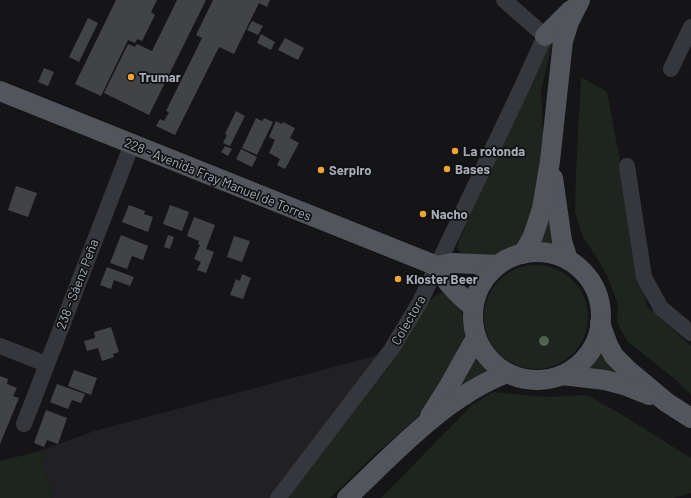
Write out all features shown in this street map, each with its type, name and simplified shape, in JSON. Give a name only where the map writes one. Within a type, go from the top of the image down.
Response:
[{"type":"main road","points":[[545,36],[580,1]]},
{"type":"main road","points":[[523,254],[534,236],[542,209],[550,161],[563,41],[569,22],[580,1]]},
{"type":"main road","name":"228 - Avenida Fray Manuel de Torres","points":[[0,91],[437,266],[452,263],[498,265]]},
{"type":"main road","points":[[550,161],[556,193],[558,220],[562,241],[568,260]]},
{"type":"main road","points":[[539,252],[554,254],[568,260],[590,280],[600,308],[600,323],[596,339],[588,354],[577,366],[562,375],[544,380],[525,379],[507,373],[492,362],[480,347],[476,338],[473,323],[473,307],[478,291],[486,277],[498,265],[510,258],[523,254],[539,252]]},
{"type":"main road","points":[[437,266],[444,278],[460,296],[473,307]]},
{"type":"main road","points":[[600,323],[608,345],[614,356],[629,371],[666,402],[691,418]]},
{"type":"main road","points":[[423,426],[449,386],[476,338]]},
{"type":"main road","points":[[347,498],[423,426],[489,380],[507,373]]},
{"type":"main road","points":[[562,375],[588,377],[624,385],[666,402]]},
{"type":"street","points":[[504,0],[545,36]]},
{"type":"street","points":[[671,68],[691,27]]},
{"type":"street","name":"Colectora","points":[[278,498],[390,350],[420,302],[545,36]]},
{"type":"street","name":"238 - Sáenz Peña","points":[[24,424],[132,144]]},
{"type":"street","points":[[627,166],[644,277],[661,308],[691,333]]},
{"type":"street","points":[[0,346],[46,364]]},
{"type":"shaded area","points":[[550,35],[553,42],[541,91],[544,151],[533,221],[516,247],[508,254],[491,258],[466,255],[460,252],[457,248],[460,238]]},
{"type":"shaded area","points":[[581,77],[607,92],[647,306],[691,346],[691,395],[676,380],[627,341],[617,322],[618,304],[607,275],[584,239],[575,213]]},
{"type":"shaded area","points":[[552,177],[558,252],[544,246],[535,248]]},
{"type":"shaded area","points":[[536,265],[556,269],[573,280],[584,297],[588,317],[584,337],[573,354],[556,365],[536,369],[516,365],[499,354],[488,337],[484,317],[488,297],[499,280],[516,269]]},
{"type":"shaded area","points":[[439,293],[445,293],[459,306],[465,324],[465,336],[461,354],[439,391],[419,416],[373,456],[330,498],[286,498],[388,368],[409,336],[422,307]]},
{"type":"shaded area","points":[[598,346],[645,390],[580,370]]},
{"type":"shaded area","points":[[476,353],[489,369],[439,410]]},
{"type":"shaded area","points":[[378,355],[270,498],[52,498],[40,451],[94,431]]},
{"type":"shaded area","points":[[493,392],[546,397],[587,395],[621,414],[691,458],[691,493],[673,498],[381,498],[473,404]]},
{"type":"shaded area","points":[[40,451],[52,498],[0,498],[0,461]]},
{"type":"building","points":[[116,0],[157,0],[151,12],[155,15],[142,41],[137,39],[135,43],[128,40],[101,96],[75,84]]},
{"type":"building","points":[[177,0],[206,0],[149,115],[104,93],[128,44],[135,47],[137,44],[152,51]]},
{"type":"building","points":[[213,0],[270,0],[267,7],[259,3],[234,54],[219,47],[175,135],[156,126],[160,119],[164,121],[169,112],[166,111],[202,38],[196,35]]},
{"type":"building","points":[[88,18],[98,23],[79,62],[69,57]]},
{"type":"building","points":[[252,21],[263,26],[258,35],[247,30]]},
{"type":"building","points":[[261,34],[275,42],[271,50],[257,43]]},
{"type":"building","points":[[285,38],[304,48],[298,60],[278,50]]},
{"type":"building","points":[[44,68],[54,72],[48,86],[38,82]]},
{"type":"building","points":[[236,111],[245,116],[230,146],[223,143],[227,135],[225,134]]},
{"type":"building","points":[[256,118],[262,121],[264,118],[273,122],[257,155],[242,148]]},
{"type":"building","points":[[276,121],[282,124],[283,122],[295,128],[290,138],[299,143],[285,169],[277,165],[280,159],[269,153],[275,140],[269,137]]},
{"type":"building","points":[[225,146],[232,149],[228,156],[221,152]]},
{"type":"building","points":[[241,149],[257,157],[252,167],[236,159]]},
{"type":"building","points":[[16,186],[37,193],[28,217],[8,210]]},
{"type":"building","points":[[129,205],[145,211],[144,214],[153,217],[148,232],[122,222]]},
{"type":"building","points":[[170,205],[189,212],[182,231],[163,224]]},
{"type":"building","points":[[194,217],[215,225],[206,249],[214,252],[206,273],[197,270],[201,262],[194,259],[200,245],[198,244],[199,241],[187,236]]},
{"type":"building","points":[[121,235],[148,246],[143,260],[132,256],[127,269],[110,263]]},
{"type":"building","points":[[168,235],[174,237],[170,249],[164,247]]},
{"type":"building","points":[[234,236],[250,241],[242,262],[227,257]]},
{"type":"building","points":[[107,267],[134,277],[130,286],[114,280],[111,289],[100,285]]},
{"type":"building","points":[[242,274],[251,278],[243,299],[230,295],[236,279],[240,281]]},
{"type":"building","points":[[111,327],[119,352],[113,354],[114,357],[102,361],[98,348],[87,351],[84,341],[95,338],[94,332]]},
{"type":"building","points":[[74,370],[97,378],[91,395],[68,386]]},
{"type":"building","points":[[0,376],[8,379],[7,384],[17,388],[13,396],[19,398],[0,444]]},
{"type":"building","points":[[57,384],[85,394],[81,403],[72,400],[68,409],[50,402]]},
{"type":"building","points":[[46,410],[67,418],[58,444],[47,440],[44,447],[34,443]]},
{"type":"place","name":"Trumar","points":[[131,77]]},
{"type":"place","name":"La rotonda","points":[[455,151]]},
{"type":"place","name":"Bases","points":[[447,169]]},
{"type":"place","name":"Serpiro","points":[[321,170]]},
{"type":"place","name":"Nacho","points":[[423,214]]},
{"type":"place","name":"Kloster Beer","points":[[398,279]]}]
